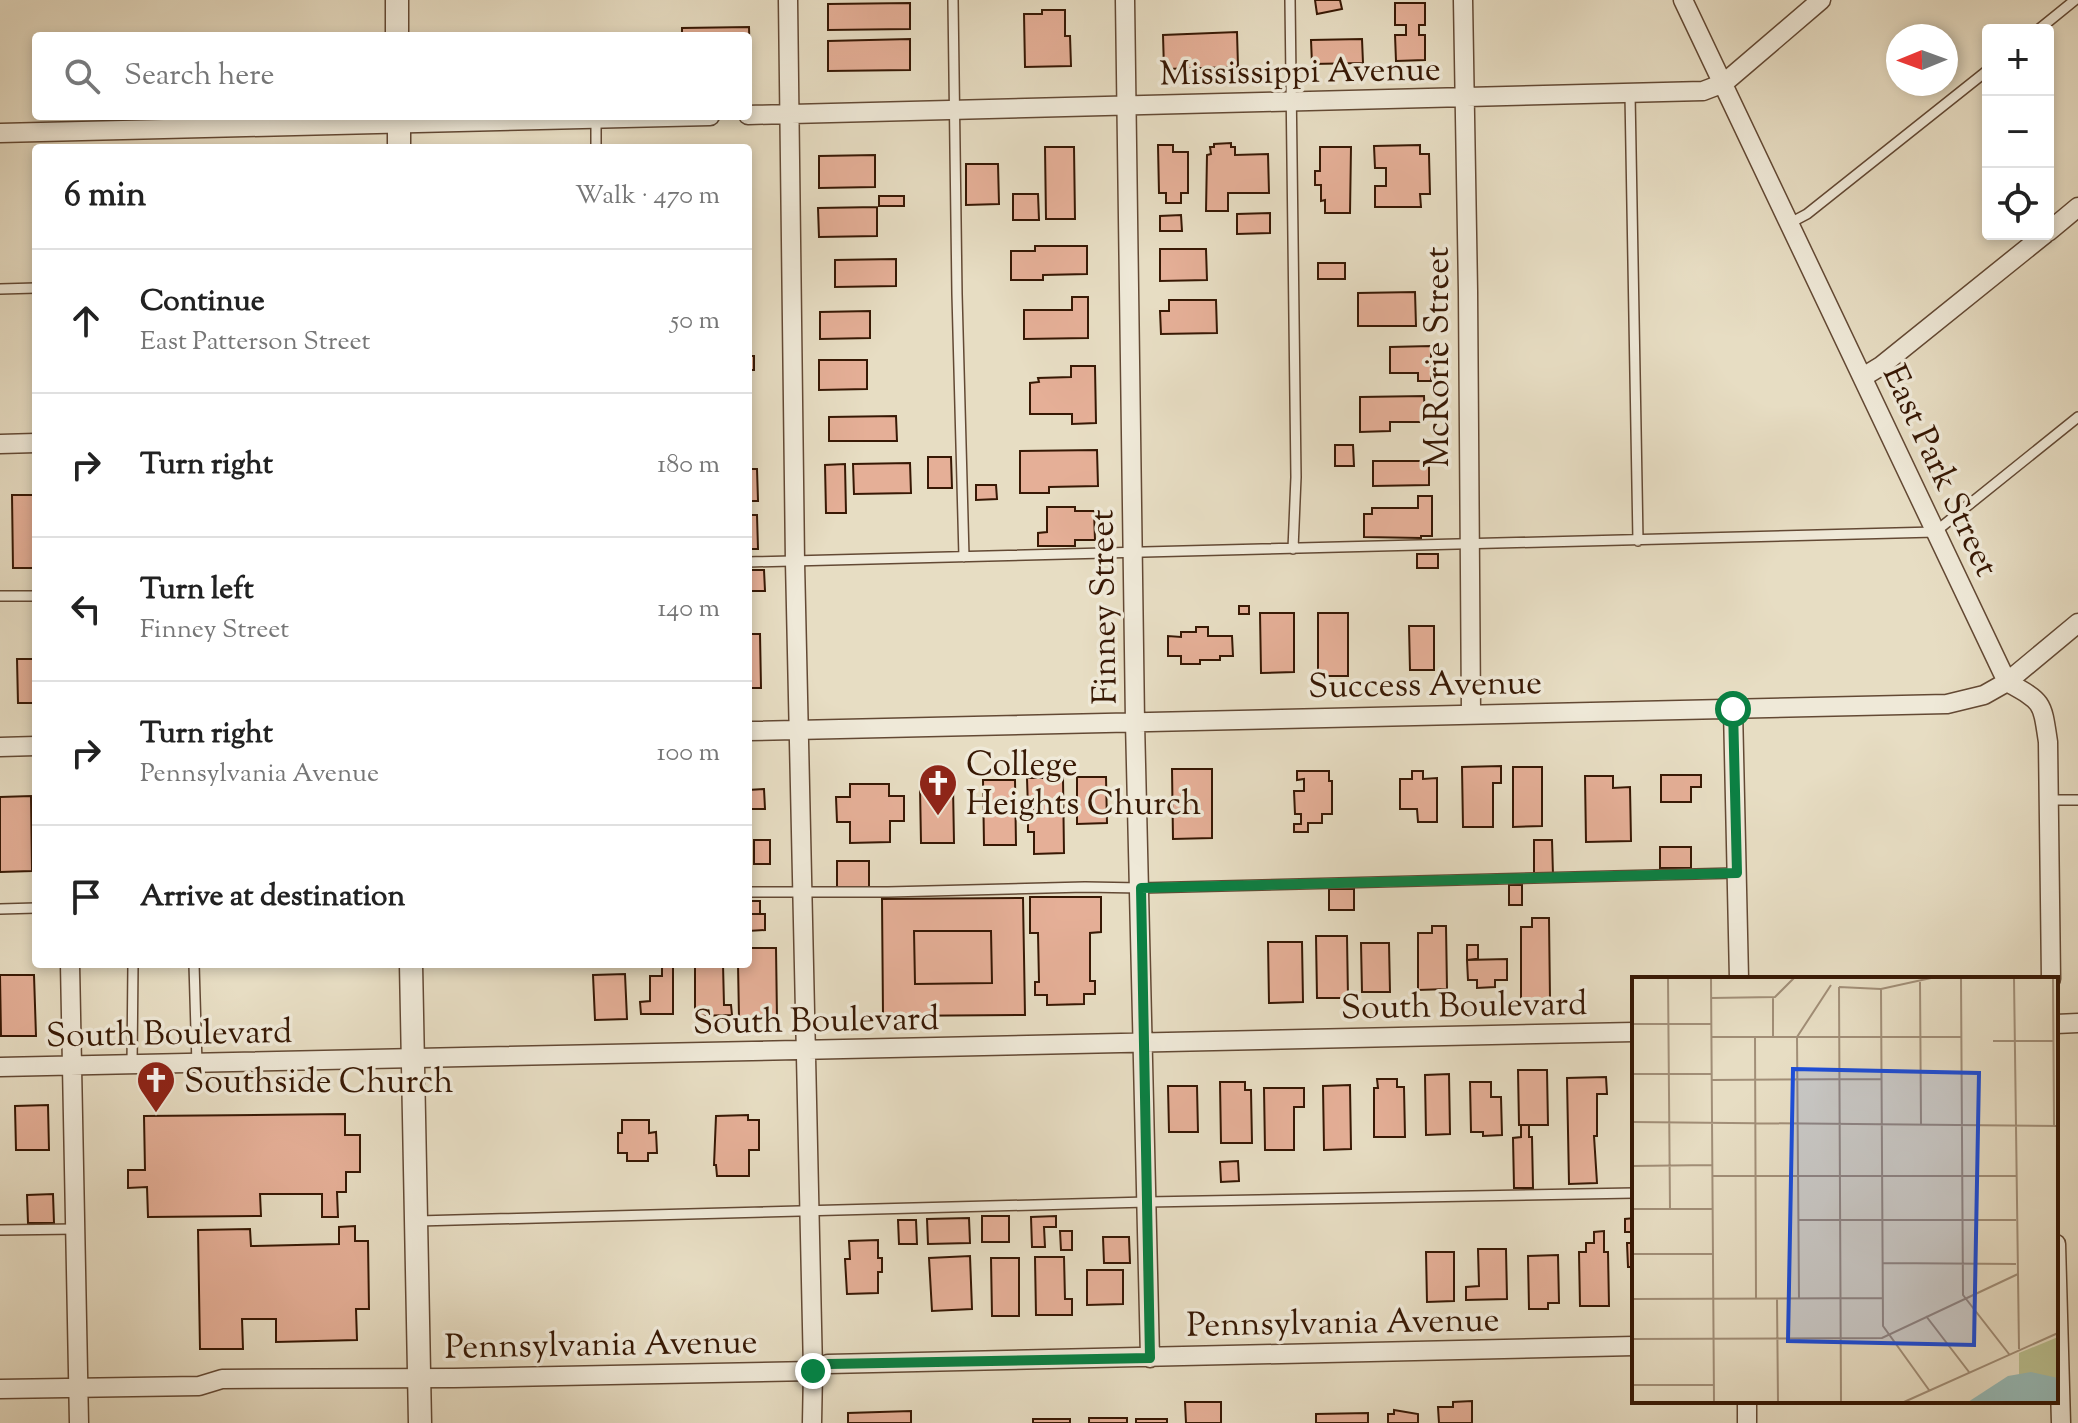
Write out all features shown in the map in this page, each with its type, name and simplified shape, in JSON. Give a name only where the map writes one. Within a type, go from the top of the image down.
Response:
[{"type":"street","points":[[397,0],[397,32]]},
{"type":"street","points":[[788,0],[795,562],[812,1423]]},
{"type":"street","name":"Finney Street","points":[[1125,0],[1135,722],[1150,1358]]},
{"type":"street","name":"McRorie Street","points":[[1463,0],[1471,713]]},
{"type":"street","name":"East Park Street","points":[[1683,0],[2007,682]]},
{"type":"street","name":"Mississippi Avenue","points":[[752,115],[1703,91],[1724,83],[1821,0]]},
{"type":"street","points":[[0,133],[370,120]]},
{"type":"street","points":[[399,120],[399,144]]},
{"type":"street","points":[[2054,226],[2078,207]]},
{"type":"street","points":[[1863,377],[1881,366],[2037,240]]},
{"type":"street","points":[[0,444],[32,443]]},
{"type":"street","name":"Success Avenue","points":[[752,731],[1947,704],[1984,695],[2007,682],[2078,623]]},
{"type":"street","points":[[2007,682],[2032,696],[2043,707],[2048,742],[2051,977]]},
{"type":"street","points":[[1733,709],[1739,977]]},
{"type":"street","points":[[0,747],[32,746]]},
{"type":"street","points":[[70,968],[79,1423]]},
{"type":"street","points":[[411,968],[420,1423]]},
{"type":"street","points":[[2058,1024],[2078,1023]]},
{"type":"street","name":"South Boulevard","points":[[0,1067],[1632,1032]]},
{"type":"street","points":[[2058,1316],[2061,1423]]},
{"type":"street","name":"Pennsylvania Avenue","points":[[0,1389],[199,1386],[222,1379],[813,1371],[828,1364],[1632,1346]]},
{"type":"lane","points":[[953,0],[964,557]]},
{"type":"lane","points":[[1290,0],[1296,477],[1293,549]]},
{"type":"lane","points":[[2045,24],[2075,0]]},
{"type":"lane","points":[[1790,223],[1807,214],[1982,75]]},
{"type":"lane","points":[[1630,94],[1638,541]]},
{"type":"lane","points":[[596,120],[596,144]]},
{"type":"lane","points":[[0,289],[32,288]]},
{"type":"lane","points":[[752,562],[1935,532],[2078,417]]},
{"type":"lane","points":[[0,596],[32,596]]},
{"type":"lane","points":[[2048,800],[2078,800]]},
{"type":"lane","points":[[752,892],[1141,888],[1737,873]]},
{"type":"lane","points":[[0,909],[32,908]]},
{"type":"lane","points":[[132,1065],[133,968]]},
{"type":"lane","points":[[194,968],[197,1064]]},
{"type":"lane","points":[[416,1221],[1632,1193]]},
{"type":"lane","points":[[0,1230],[76,1229]]},
{"type":"building","points":[[1315,0],[1340,0],[1342,9],[1317,14]]},
{"type":"building","points":[[910,3],[910,29],[828,30],[828,4]]},
{"type":"building","points":[[1395,3],[1425,3],[1425,25],[1419,25],[1419,35],[1425,35],[1425,60],[1396,61],[1395,35],[1406,35],[1406,25],[1395,25]]},
{"type":"building","points":[[1042,10],[1065,10],[1065,36],[1070,36],[1071,66],[1025,67],[1024,14],[1042,14]]},
{"type":"building","points":[[749,27],[749,32],[682,32],[682,28]]},
{"type":"building","points":[[1237,32],[1238,67],[1164,69],[1163,35]]},
{"type":"building","points":[[910,39],[910,70],[828,71],[828,41]]},
{"type":"building","points":[[1362,39],[1363,63],[1312,64],[1311,40]]},
{"type":"building","points":[[1231,143],[1231,147],[1235,147],[1235,155],[1268,154],[1269,193],[1228,193],[1228,211],[1206,211],[1207,155],[1211,154],[1210,147],[1214,144]]},
{"type":"building","points":[[1158,145],[1173,145],[1173,152],[1188,152],[1188,193],[1181,193],[1181,203],[1166,203],[1166,193],[1159,193]]},
{"type":"building","points":[[1420,145],[1420,154],[1429,154],[1430,194],[1420,194],[1421,207],[1375,207],[1375,186],[1386,186],[1386,168],[1375,168],[1374,146]]},
{"type":"building","points":[[1045,147],[1074,147],[1075,219],[1046,219]]},
{"type":"building","points":[[1320,147],[1351,147],[1350,213],[1325,213],[1321,185],[1315,185],[1315,171],[1320,171]]},
{"type":"building","points":[[875,155],[875,187],[819,188],[819,156]]},
{"type":"building","points":[[966,164],[998,164],[999,204],[966,205]]},
{"type":"building","points":[[1013,194],[1038,194],[1039,220],[1013,220]]},
{"type":"building","points":[[879,196],[904,196],[904,206],[879,206]]},
{"type":"building","points":[[877,207],[877,236],[819,237],[818,208]]},
{"type":"building","points":[[1270,213],[1270,233],[1237,234],[1237,214]]},
{"type":"building","points":[[1181,215],[1182,231],[1160,231],[1160,216]]},
{"type":"building","points":[[1035,246],[1087,246],[1087,274],[1043,275],[1043,280],[1011,280],[1011,251],[1035,251]]},
{"type":"building","points":[[1160,249],[1206,249],[1207,280],[1160,281]]},
{"type":"building","points":[[896,259],[896,286],[835,287],[835,260]]},
{"type":"building","points":[[1318,263],[1345,263],[1345,279],[1318,279]]},
{"type":"building","points":[[1415,292],[1416,326],[1358,326],[1358,293]]},
{"type":"building","points":[[1072,297],[1088,297],[1088,338],[1024,339],[1024,310],[1072,310]]},
{"type":"building","points":[[1169,300],[1216,300],[1217,333],[1161,334],[1160,311],[1169,311]]},
{"type":"building","points":[[870,311],[870,338],[820,339],[820,312]]},
{"type":"building","points":[[1431,346],[1431,381],[1418,381],[1418,373],[1390,373],[1390,347]]},
{"type":"building","points":[[819,360],[867,360],[867,389],[819,390]]},
{"type":"building","points":[[1071,366],[1095,366],[1096,423],[1072,424],[1072,414],[1030,414],[1030,383],[1039,382],[1038,378],[1071,377]]},
{"type":"building","points":[[1424,396],[1425,422],[1390,422],[1390,431],[1360,432],[1360,397]]},
{"type":"building","points":[[896,416],[897,441],[829,441],[829,417]]},
{"type":"building","points":[[1335,445],[1353,445],[1354,466],[1335,466]]},
{"type":"building","points":[[1097,450],[1098,486],[1049,487],[1049,493],[1020,493],[1020,451]]},
{"type":"building","points":[[928,457],[951,457],[952,488],[928,488]]},
{"type":"building","points":[[1373,461],[1429,461],[1429,485],[1373,486]]},
{"type":"building","points":[[910,463],[911,493],[854,494],[853,464]]},
{"type":"building","points":[[845,464],[846,513],[826,513],[825,465]]},
{"type":"building","points":[[752,469],[757,469],[758,501],[752,501]]},
{"type":"building","points":[[976,485],[996,485],[997,499],[976,500]]},
{"type":"building","points":[[12,495],[32,495],[32,568],[13,568]]},
{"type":"building","points":[[1418,496],[1432,496],[1432,536],[1364,537],[1364,514],[1372,514],[1372,508],[1418,508]]},
{"type":"building","points":[[1047,507],[1094,511],[1095,540],[1075,540],[1075,546],[1038,546],[1038,533],[1047,532]]},
{"type":"building","points":[[752,515],[757,515],[758,549],[752,549]]},
{"type":"building","points":[[1417,554],[1438,554],[1438,568],[1417,568]]},
{"type":"building","points":[[752,570],[764,570],[765,591],[752,591]]},
{"type":"building","points":[[1239,606],[1249,606],[1249,614],[1239,614]]},
{"type":"building","points":[[1260,613],[1294,613],[1294,672],[1261,673]]},
{"type":"building","points":[[1318,613],[1348,613],[1348,676],[1318,676]]},
{"type":"building","points":[[1409,626],[1434,626],[1434,670],[1410,670]]},
{"type":"building","points":[[1196,627],[1208,627],[1208,636],[1232,636],[1233,656],[1220,656],[1220,660],[1200,660],[1200,664],[1181,664],[1181,656],[1168,656],[1168,636],[1181,637],[1181,632],[1196,632]]},
{"type":"building","points":[[752,634],[760,634],[761,688],[752,688]]},
{"type":"building","points":[[17,659],[32,659],[32,703],[18,703]]},
{"type":"building","points":[[1501,766],[1501,783],[1493,783],[1493,827],[1463,827],[1462,767]]},
{"type":"building","points":[[1513,767],[1542,767],[1542,826],[1513,827]]},
{"type":"building","points":[[1172,769],[1212,769],[1212,838],[1173,839]]},
{"type":"building","points":[[1297,771],[1329,771],[1329,781],[1332,781],[1332,814],[1322,814],[1322,823],[1308,823],[1308,832],[1294,832],[1294,824],[1301,824],[1301,814],[1295,814],[1294,791],[1304,791],[1304,779],[1297,780]]},
{"type":"building","points":[[1412,771],[1423,771],[1423,779],[1437,778],[1437,822],[1418,822],[1417,809],[1400,809],[1400,779],[1412,779]]},
{"type":"building","points":[[1661,775],[1701,775],[1701,787],[1691,787],[1691,802],[1661,802]]},
{"type":"building","points":[[1585,776],[1613,776],[1613,788],[1630,787],[1631,841],[1586,842]]},
{"type":"building","points":[[1077,777],[1106,777],[1107,823],[1077,824]]},
{"type":"building","points":[[1027,778],[1063,778],[1064,853],[1034,854],[1034,832],[1028,832],[1028,817],[1033,817],[1033,808],[1028,809]]},
{"type":"building","points":[[983,780],[1015,780],[1016,845],[984,845]]},
{"type":"building","points":[[850,784],[889,784],[889,796],[904,796],[904,821],[890,821],[890,842],[850,843],[850,822],[837,822],[836,797],[850,797]]},
{"type":"building","points":[[953,786],[954,843],[921,843],[920,787]]},
{"type":"building","points":[[764,789],[765,809],[752,809],[752,790]]},
{"type":"building","points":[[31,796],[32,871],[0,872],[0,797]]},
{"type":"building","points":[[754,840],[770,840],[770,864],[754,864]]},
{"type":"building","points":[[1534,840],[1552,840],[1553,875],[1534,875]]},
{"type":"building","points":[[1660,847],[1691,847],[1691,868],[1660,868]]},
{"type":"building","points":[[837,861],[869,861],[869,887],[837,887]]},
{"type":"building","points":[[1509,885],[1522,885],[1522,905],[1509,905]]},
{"type":"building","points":[[1329,889],[1354,889],[1354,910],[1329,910]]},
{"type":"building","points":[[1030,897],[1101,897],[1101,932],[1090,933],[1090,981],[1095,981],[1095,994],[1084,994],[1084,1004],[1047,1005],[1047,995],[1035,995],[1035,982],[1039,982],[1038,933],[1030,933]]},
{"type":"building","points":[[1023,898],[1025,1015],[883,1016],[882,899]],"holes":[[[914,931],[991,931],[992,983],[915,984]]]},
{"type":"building","points":[[752,901],[760,901],[760,914],[752,914]]},
{"type":"building","points":[[752,914],[765,914],[765,930],[752,931]]},
{"type":"building","points":[[1532,918],[1549,918],[1550,999],[1521,1000],[1521,927],[1532,927]]},
{"type":"building","points":[[1432,926],[1446,926],[1447,989],[1418,990],[1418,933],[1432,933]]},
{"type":"building","points":[[914,931],[991,931],[992,983],[915,984]]},
{"type":"building","points":[[1316,936],[1347,936],[1348,998],[1317,998]]},
{"type":"building","points":[[1268,942],[1302,942],[1303,1002],[1269,1003]]},
{"type":"building","points":[[1361,943],[1389,943],[1390,992],[1362,992]]},
{"type":"building","points":[[1467,945],[1478,945],[1478,959],[1467,960]]},
{"type":"building","points":[[752,948],[776,948],[777,1018],[739,1018],[738,968],[752,968]]},
{"type":"building","points":[[1507,959],[1507,980],[1495,980],[1495,987],[1477,988],[1477,980],[1468,980],[1467,960]]},
{"type":"building","points":[[662,968],[673,968],[673,1014],[641,1014],[640,1002],[650,1001],[650,976],[662,976]]},
{"type":"building","points":[[695,968],[723,968],[724,1005],[731,1005],[732,1015],[695,1016]]},
{"type":"building","points":[[625,974],[627,1019],[595,1020],[593,975]]},
{"type":"building","points":[[0,975],[34,975],[36,1036],[1,1036]]},
{"type":"building","points":[[1518,1070],[1547,1070],[1548,1125],[1519,1125]]},
{"type":"building","points":[[1449,1074],[1450,1134],[1426,1135],[1425,1075]]},
{"type":"building","points":[[1606,1077],[1607,1094],[1597,1094],[1597,1136],[1594,1136],[1597,1183],[1569,1184],[1567,1078]]},
{"type":"building","points":[[1377,1079],[1397,1079],[1397,1087],[1404,1087],[1405,1137],[1374,1137],[1374,1088],[1378,1088]]},
{"type":"building","points":[[1220,1082],[1245,1082],[1245,1090],[1251,1090],[1252,1143],[1221,1143]]},
{"type":"building","points":[[1470,1082],[1491,1082],[1491,1097],[1501,1097],[1502,1135],[1483,1136],[1483,1132],[1471,1132]]},
{"type":"building","points":[[1350,1085],[1351,1149],[1324,1150],[1323,1086]]},
{"type":"building","points":[[1168,1086],[1197,1086],[1198,1132],[1169,1132]]},
{"type":"building","points":[[1264,1088],[1304,1088],[1304,1107],[1294,1107],[1294,1150],[1265,1150]]},
{"type":"building","points":[[48,1105],[49,1150],[16,1150],[15,1106]]},
{"type":"building","points":[[345,1114],[345,1135],[360,1135],[360,1172],[346,1172],[346,1192],[337,1192],[338,1217],[322,1217],[322,1194],[260,1194],[261,1216],[148,1217],[147,1187],[128,1188],[128,1170],[145,1170],[144,1116]]},
{"type":"building","points":[[748,1115],[748,1120],[759,1120],[759,1150],[749,1150],[749,1176],[717,1176],[714,1165],[716,1116]]},
{"type":"building","points":[[622,1120],[649,1120],[649,1133],[656,1132],[657,1153],[648,1153],[648,1161],[627,1161],[627,1153],[618,1153],[618,1133],[622,1133]]},
{"type":"building","points":[[1521,1125],[1529,1125],[1529,1137],[1532,1137],[1533,1188],[1514,1188],[1513,1138],[1521,1137]]},
{"type":"building","points":[[1238,1161],[1239,1181],[1221,1182],[1220,1162]]},
{"type":"building","points":[[53,1194],[54,1223],[28,1223],[27,1195]]},
{"type":"building","points":[[982,1216],[1009,1216],[1009,1242],[982,1242]]},
{"type":"building","points":[[1056,1216],[1056,1227],[1044,1227],[1045,1247],[1032,1247],[1031,1217]]},
{"type":"building","points":[[969,1218],[970,1243],[928,1244],[927,1219]]},
{"type":"building","points":[[1632,1218],[1632,1232],[1625,1232],[1625,1219]]},
{"type":"building","points":[[898,1220],[916,1220],[917,1244],[899,1244]]},
{"type":"building","points":[[355,1226],[355,1241],[368,1241],[369,1309],[356,1309],[357,1340],[276,1342],[276,1319],[242,1319],[243,1349],[200,1349],[198,1230],[250,1229],[251,1246],[339,1244],[339,1227]]},
{"type":"building","points":[[1060,1231],[1072,1231],[1072,1250],[1061,1250]]},
{"type":"building","points":[[1604,1231],[1604,1252],[1608,1252],[1609,1306],[1580,1306],[1579,1252],[1586,1252],[1586,1243],[1594,1243],[1594,1232]]},
{"type":"building","points":[[1103,1237],[1129,1237],[1130,1263],[1104,1263]]},
{"type":"building","points":[[878,1240],[882,1272],[878,1272],[878,1293],[847,1294],[845,1259],[850,1259],[849,1241]]},
{"type":"building","points":[[1627,1243],[1632,1243],[1632,1267],[1628,1267]]},
{"type":"building","points":[[1478,1249],[1506,1249],[1507,1299],[1466,1300],[1466,1287],[1479,1286]]},
{"type":"building","points":[[1426,1252],[1454,1252],[1454,1301],[1427,1302]]},
{"type":"building","points":[[1558,1255],[1559,1303],[1548,1303],[1548,1309],[1529,1309],[1528,1256]]},
{"type":"building","points":[[970,1256],[972,1309],[932,1311],[929,1258]]},
{"type":"building","points":[[1035,1257],[1064,1257],[1065,1299],[1072,1299],[1072,1315],[1036,1315]]},
{"type":"building","points":[[991,1258],[1019,1258],[1019,1316],[992,1316]]},
{"type":"building","points":[[1087,1270],[1123,1270],[1123,1304],[1087,1305]]},
{"type":"building","points":[[1472,1401],[1472,1423],[1439,1423],[1438,1407],[1453,1407],[1453,1402]]},
{"type":"building","points":[[1185,1402],[1221,1402],[1221,1423],[1186,1423]]},
{"type":"building","points":[[1394,1410],[1418,1414],[1418,1423],[1388,1423],[1388,1414],[1394,1414]]},
{"type":"building","points":[[911,1411],[911,1423],[848,1423],[848,1413]]},
{"type":"building","points":[[1368,1413],[1368,1423],[1316,1423],[1316,1414]]},
{"type":"building","points":[[1089,1418],[1127,1418],[1127,1423],[1089,1423]]},
{"type":"building","points":[[1033,1419],[1070,1419],[1070,1423],[1033,1423]]},
{"type":"building","points":[[1136,1419],[1167,1419],[1167,1423],[1136,1423]]},
{"type":"place","name":"College Heights Church","points":[[938,817]]},
{"type":"place","name":"Southside Church","points":[[156,1114]]},
{"type":"route","points":[[813,1371],[828,1364],[1150,1358],[1141,888],[1737,873],[1733,709]]}]
